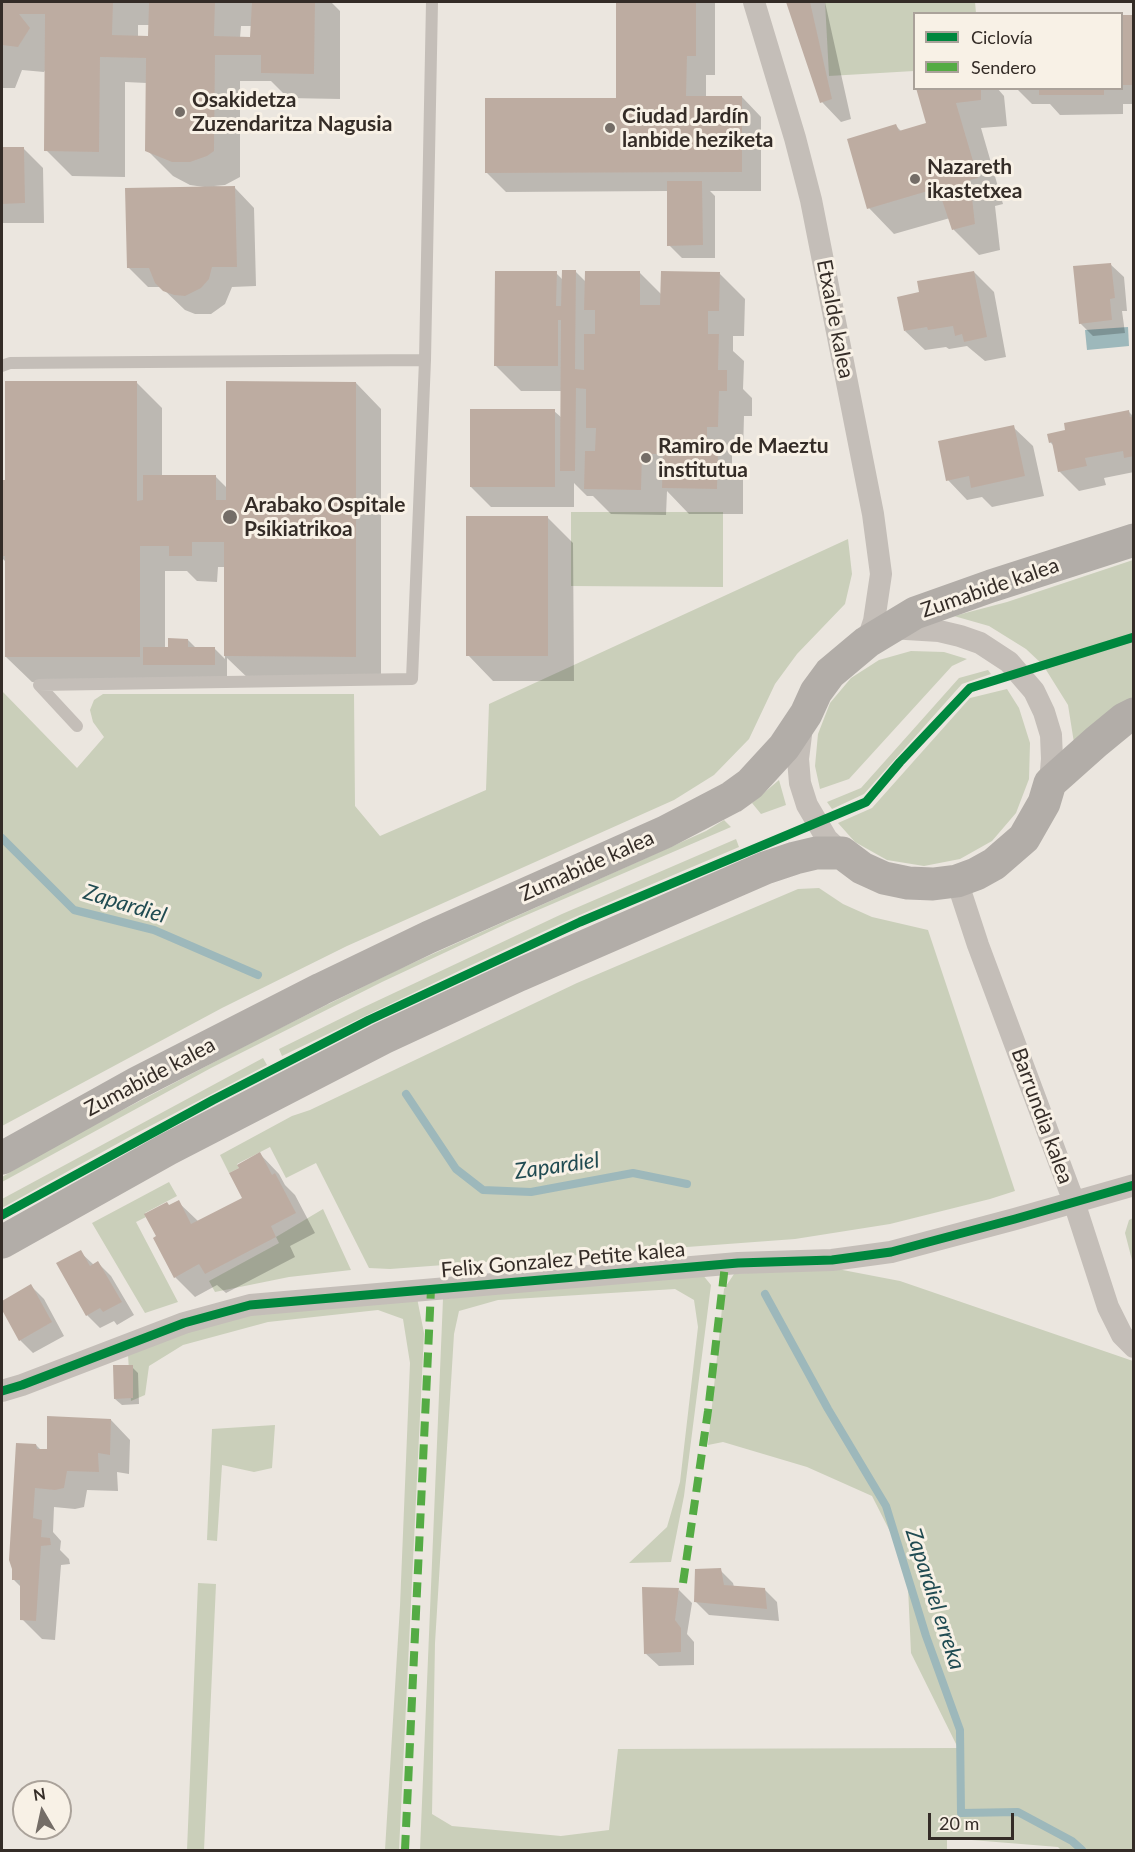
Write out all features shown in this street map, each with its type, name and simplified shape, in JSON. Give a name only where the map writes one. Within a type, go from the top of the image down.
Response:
[{"type":"main road","name":"Zumabide kalea","points":[[2,1158],[137,1083],[321,988],[701,815],[732,797],[758,777],[784,747],[806,714],[816,692],[831,673],[878,635],[915,614],[940,603],[1134,540]]},
{"type":"main road","points":[[2,1242],[168,1149],[383,1038],[508,980],[765,868],[816,853],[842,853],[862,868],[884,878],[908,884],[933,884],[957,881],[994,864],[1024,838],[1044,802],[1050,783],[1124,719],[1134,714]]},
{"type":"street","name":"Etxalde kalea","points":[[754,2],[811,200],[873,514],[881,574],[874,621],[878,635]]},
{"type":"street","points":[[878,635],[939,631],[980,643],[1009,662],[1034,691],[1044,712],[1051,735],[1050,783]]},
{"type":"street","points":[[806,714],[800,736],[798,759],[800,783],[807,805],[817,823],[827,839],[842,853]]},
{"type":"street","name":"Barrundia kalea","points":[[957,881],[978,945],[1074,1202],[1108,1307],[1122,1335],[1134,1347]]},
{"type":"street","name":"Felix Gonzalez Petite kalea","points":[[2,1391],[184,1323],[250,1305],[732,1264],[832,1260],[891,1252],[1134,1185]]},
{"type":"lane","points":[[77,726],[39,686],[412,679],[425,360],[432,2]]},
{"type":"lane","points":[[2,366],[10,363],[425,360]]},
{"type":"green space","points":[[825,2],[975,2],[976,12],[913,12],[913,71],[829,76]]},
{"type":"green space","points":[[571,512],[723,512],[723,587],[571,586]]},
{"type":"green space","points":[[848,539],[852,574],[845,604],[797,654],[775,684],[749,739],[714,775],[674,800],[347,946],[222,1008],[2,1126],[2,691],[77,768],[104,737],[93,722],[90,710],[94,700],[103,694],[354,694],[355,806],[380,836],[486,790],[489,704]]},
{"type":"green space","points":[[1133,560],[1133,706],[1075,749],[1068,705],[1043,665],[1026,649],[989,626],[954,616],[1007,602]]},
{"type":"green space","points":[[911,651],[944,652],[967,659],[952,666],[849,779],[820,789],[815,766],[818,734],[830,703],[851,678],[879,660]]},
{"type":"green space","points":[[988,670],[991,674],[962,684],[864,794],[832,809],[827,802],[861,788],[959,678]]},
{"type":"green space","points":[[1007,689],[1019,708],[1030,743],[1029,779],[1016,813],[992,841],[960,859],[924,866],[887,860],[855,842],[838,823],[872,808],[970,698]]},
{"type":"green space","points":[[779,780],[786,805],[761,814],[752,803]]},
{"type":"green space","points":[[724,820],[731,827],[508,923],[382,982],[211,1068],[2,1182],[2,1177],[67,1139],[262,1037],[397,970],[706,831]]},
{"type":"green space","points":[[736,839],[739,847],[575,917],[282,1056],[279,1049],[362,1008],[562,914]]},
{"type":"green space","points":[[819,888],[843,904],[872,917],[928,930],[1015,1191],[890,1224],[795,1239],[390,1269],[369,1268],[316,1163],[286,1178],[270,1147],[237,1164],[239,1168],[229,1173],[220,1155],[292,1116],[310,1110],[577,983],[798,889]]},
{"type":"green space","points":[[263,1058],[267,1065],[133,1135],[2,1208],[2,1199]]},
{"type":"green space","points":[[169,1182],[177,1196],[145,1213],[146,1217],[136,1222],[178,1302],[145,1313],[92,1223]]},
{"type":"green space","points":[[323,1209],[351,1270],[289,1277],[215,1292],[209,1281],[279,1243],[276,1237]]},
{"type":"green space","points":[[1133,1218],[1133,1264],[1125,1233],[1129,1220]]},
{"type":"green space","points":[[827,1267],[900,1281],[1133,1361],[1133,1850],[1061,1850],[1058,1847],[947,1838],[947,1850],[420,1850],[443,1299],[702,1274],[711,1285],[684,1496],[671,1562],[629,1563],[667,1527],[680,1482],[698,1327],[694,1300],[675,1289],[498,1300],[459,1311],[454,1334],[435,1643],[432,1814],[452,1826],[561,1836],[609,1830],[618,1749],[958,1748],[911,1653],[907,1565],[872,1496],[807,1467],[723,1442],[708,1445],[724,1289],[734,1274]]},
{"type":"green space","points":[[417,1298],[424,1333],[399,1850],[385,1850],[400,1606],[410,1363],[403,1319],[378,1310],[268,1322],[183,1345],[149,1366],[145,1395],[131,1401],[128,1355],[198,1328],[258,1312]]},
{"type":"green space","points":[[275,1425],[272,1468],[254,1472],[222,1465],[217,1541],[207,1540],[212,1429]]},
{"type":"green space","points":[[198,1583],[216,1584],[204,1850],[187,1850]]},
{"type":"water","points":[[1128,327],[1129,346],[1087,350],[1085,330]]},
{"type":"building","name":"Osakidetza Zuzendaritza Nagusia","points":[[2,2],[113,2],[112,35],[148,36],[149,2],[215,2],[214,36],[250,37],[252,2],[315,2],[314,74],[261,73],[261,55],[215,55],[214,151],[190,162],[172,162],[145,151],[146,58],[100,57],[99,152],[44,151],[45,14],[19,14],[30,28],[18,47],[2,45]]},
{"type":"building","points":[[616,2],[696,2],[696,56],[687,56],[686,96],[742,96],[742,172],[485,173],[485,98],[616,98]]},
{"type":"building","points":[[786,2],[810,2],[832,99],[820,103]]},
{"type":"building","points":[[1123,15],[1134,15],[1132,85],[1123,85]]},
{"type":"building","points":[[917,90],[981,90],[981,100],[956,103],[978,178],[970,180],[975,224],[952,230],[938,188],[867,209],[847,139],[896,124],[899,131],[926,123]]},
{"type":"building","points":[[1039,90],[1104,90],[1104,95],[1039,95]]},
{"type":"building","points":[[2,147],[24,147],[25,203],[2,204]]},
{"type":"building","points":[[667,181],[702,181],[703,245],[667,246]]},
{"type":"building","points":[[235,186],[237,267],[212,267],[209,279],[201,288],[185,296],[163,291],[155,283],[149,268],[127,268],[125,188]]},
{"type":"building","points":[[1111,263],[1115,298],[1110,299],[1112,320],[1079,324],[1073,266]]},
{"type":"building","points":[[562,270],[576,270],[575,369],[584,370],[584,334],[595,334],[595,310],[584,310],[585,271],[640,271],[640,305],[660,305],[661,271],[720,272],[719,311],[708,311],[708,334],[719,334],[718,370],[727,370],[727,391],[719,391],[718,427],[707,427],[707,451],[718,451],[717,489],[662,488],[663,454],[642,454],[641,490],[584,489],[585,451],[595,451],[596,428],[586,428],[586,389],[576,388],[575,471],[560,471],[561,320],[558,320],[558,366],[494,366],[495,271],[557,271],[556,306],[561,306]]},
{"type":"building","points":[[974,271],[987,337],[964,342],[962,334],[955,336],[953,326],[904,331],[897,297],[919,292],[917,281]]},
{"type":"building","points":[[5,381],[137,381],[137,501],[143,500],[143,475],[216,475],[216,500],[226,500],[226,381],[356,382],[356,657],[224,656],[224,542],[192,542],[192,556],[169,556],[169,546],[140,546],[140,657],[5,657],[2,480],[5,480]]},
{"type":"building","points":[[470,409],[555,409],[555,487],[470,487]]},
{"type":"building","points":[[1129,410],[1130,417],[1134,416],[1134,456],[1124,458],[1123,451],[1085,458],[1087,466],[1058,472],[1052,442],[1049,443],[1047,434],[1065,430],[1064,423]]},
{"type":"building","points":[[1014,425],[1025,476],[971,488],[969,476],[946,481],[938,441]]},
{"type":"building","points":[[466,516],[548,516],[548,656],[466,656]]},
{"type":"building","points":[[168,638],[188,639],[188,647],[215,647],[215,665],[143,665],[143,647],[168,647]]},
{"type":"building","points":[[260,1152],[272,1175],[275,1173],[296,1213],[271,1226],[276,1237],[205,1274],[199,1264],[174,1278],[153,1238],[156,1236],[144,1214],[167,1202],[169,1205],[179,1200],[191,1224],[242,1198],[229,1173],[239,1168],[237,1165]]},
{"type":"building","points":[[81,1250],[90,1266],[98,1261],[122,1302],[103,1312],[100,1308],[86,1316],[56,1263]]},
{"type":"building","points":[[31,1284],[52,1322],[19,1341],[2,1310],[2,1301]]},
{"type":"building","points":[[113,1365],[133,1365],[133,1398],[114,1399]]},
{"type":"building","points":[[47,1416],[111,1419],[110,1455],[98,1453],[99,1472],[67,1471],[64,1488],[55,1490],[35,1488],[33,1518],[42,1520],[41,1537],[50,1538],[51,1545],[41,1546],[36,1621],[20,1620],[20,1580],[12,1580],[9,1560],[16,1443],[36,1444],[37,1449],[47,1449]]},
{"type":"building","points":[[721,1568],[724,1585],[765,1588],[767,1609],[694,1602],[695,1569]]},
{"type":"building","points":[[642,1587],[679,1588],[675,1620],[681,1628],[681,1652],[644,1654]]},
{"type":"waterway","name":"Zapardiel","points":[[2,838],[74,910],[154,930],[258,975]]},
{"type":"waterway","name":"Zapardiel","points":[[406,1094],[456,1169],[483,1190],[531,1192],[633,1173],[687,1184]]},
{"type":"waterway","name":"Zapardiel erreka","points":[[765,1294],[828,1409],[886,1506],[926,1636],[960,1730],[961,1813],[1018,1812],[1072,1841],[1082,1850]]},
{"type":"marked path","points":[[683,1583],[708,1411],[725,1265]]},
{"type":"marked path","points":[[405,1850],[431,1289]]},
{"type":"cycle path","points":[[2,1215],[213,1100],[369,1020],[580,922],[866,802],[900,762],[970,688],[1134,637]]},
{"type":"cycle path","points":[[2,1391],[184,1323],[250,1305],[738,1263],[832,1260],[891,1252],[1134,1185]]},
{"type":"place","name":"Osakidetza Zuzendaritza Nagusia","points":[[180,112]]},
{"type":"place","name":"Ciudad Jardín lanbide heziketa","points":[[610,128]]},
{"type":"place","name":"Nazareth ikastetxea","points":[[915,179]]},
{"type":"place","name":"Ramiro de Maeztu institutua","points":[[646,458]]},
{"type":"place","name":"Arabako Ospitale Psikiatrikoa","points":[[230,517]]}]
